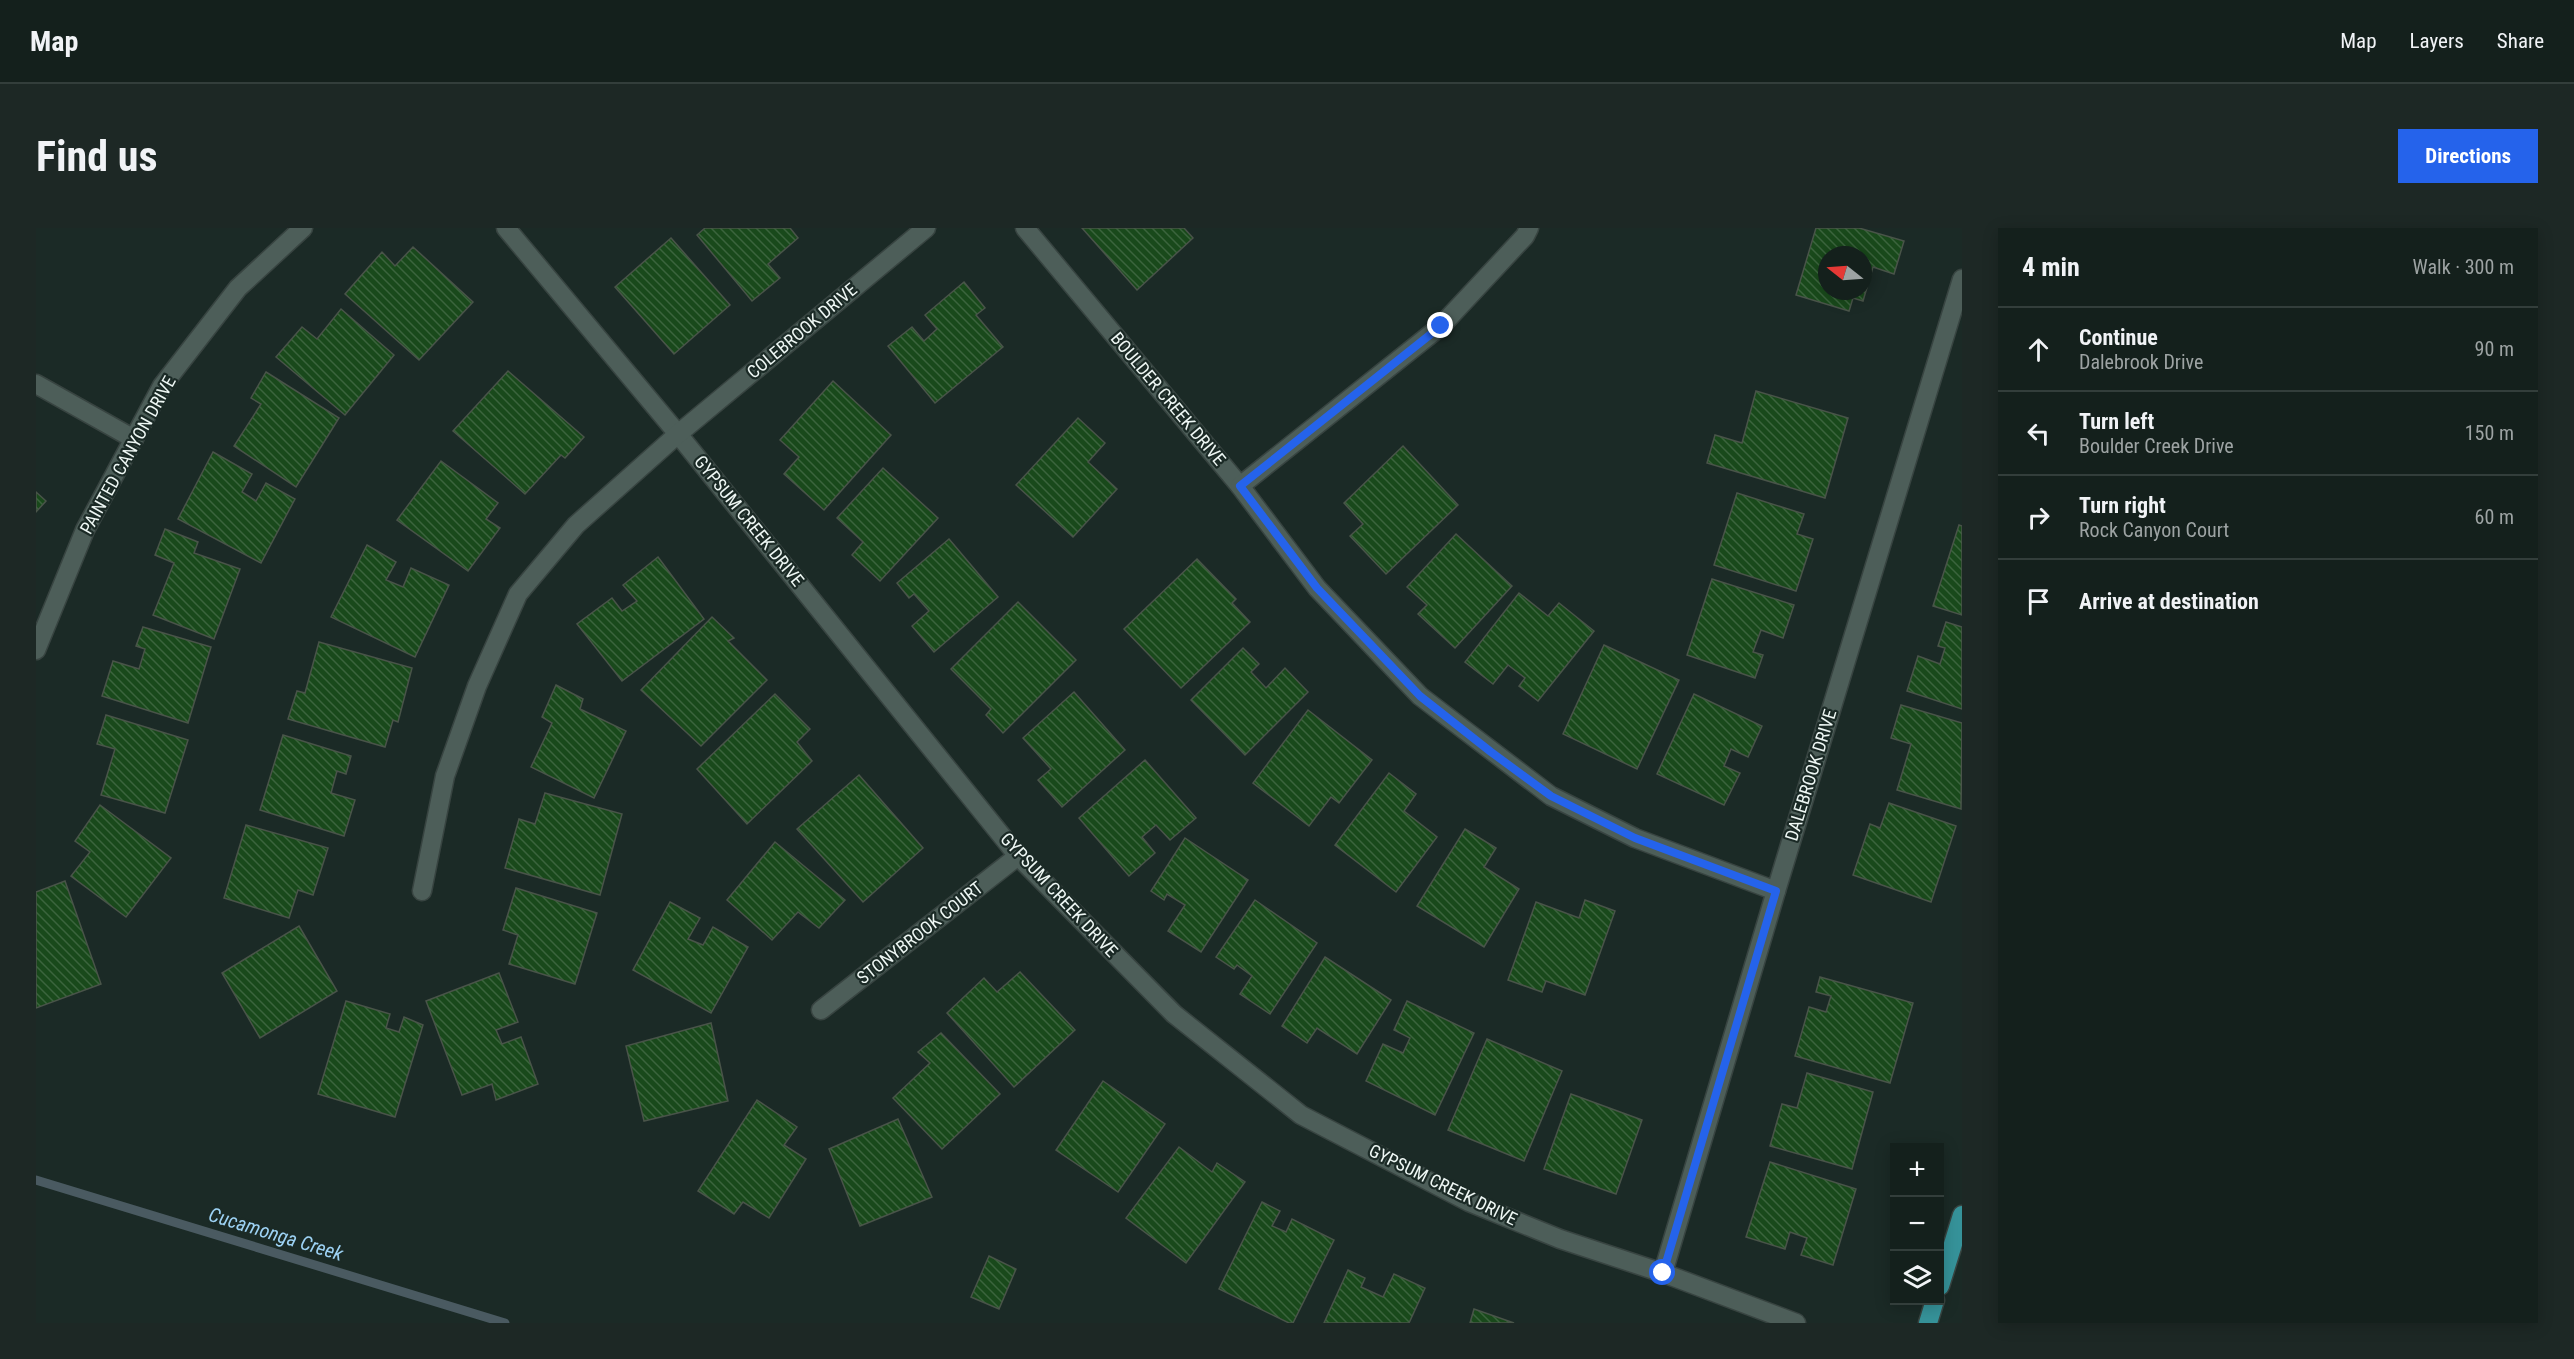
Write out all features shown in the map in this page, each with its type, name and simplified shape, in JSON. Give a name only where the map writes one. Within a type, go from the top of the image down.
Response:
[{"type":"main road","points":[[1944,1273],[1962,1215]]},
{"type":"main road","points":[[1928,1323],[1933,1305]]},
{"type":"street","name":"PAINTED CANYON DRIVE","points":[[36,650],[85,530],[162,386],[238,288],[303,228]]},
{"type":"street","name":"GYPSUM CREEK DRIVE","points":[[506,228],[678,434],[1018,856],[1174,1014],[1301,1115],[1469,1202],[1560,1239],[1663,1273],[1797,1323]]},
{"type":"street","name":"COLEBROOK DRIVE","points":[[422,891],[445,777],[477,686],[518,594],[576,525],[678,434],[926,228]]},
{"type":"street","name":"BOULDER CREEK DRIVE","points":[[1025,228],[1240,486],[1317,588],[1420,696],[1551,796],[1635,838],[1776,891]]},
{"type":"street","points":[[1240,486],[1441,326],[1525,236],[1529,228]]},
{"type":"street","name":"DALEBROOK DRIVE","points":[[1663,1273],[1776,891],[1962,279]]},
{"type":"street","points":[[36,384],[134,439]]},
{"type":"street","name":"STONYBROOK COURT","points":[[821,1011],[1018,856]]},
{"type":"building","points":[[705,228],[790,228],[798,238],[768,264],[780,278],[752,301],[697,235]]},
{"type":"building","points":[[1082,228],[1184,228],[1193,238],[1137,290]]},
{"type":"building","points":[[1816,228],[1859,228],[1904,241],[1894,274],[1873,267],[1872,270],[1872,246],[1818,246],[1818,300],[1852,300],[1849,311],[1796,295]]},
{"type":"building","points":[[671,238],[730,305],[674,354],[615,287]]},
{"type":"building","points":[[413,247],[473,302],[419,360],[345,294],[382,252],[395,266]]},
{"type":"building","points":[[964,282],[985,308],[976,315],[1003,347],[935,403],[888,346],[912,327],[924,341],[937,329],[925,315]]},
{"type":"building","points":[[341,309],[394,355],[345,415],[276,357],[302,327],[317,339]]},
{"type":"building","points":[[508,371],[584,437],[565,458],[561,455],[525,494],[453,431]]},
{"type":"building","points":[[266,372],[339,418],[296,487],[234,446],[261,404],[251,398]]},
{"type":"building","points":[[833,381],[891,435],[824,510],[784,474],[799,457],[780,440]]},
{"type":"building","points":[[1756,391],[1848,418],[1825,498],[1707,463],[1715,435],[1742,443]]},
{"type":"building","points":[[1078,418],[1105,443],[1088,462],[1117,489],[1073,537],[1016,485]]},
{"type":"building","points":[[1403,446],[1458,505],[1386,574],[1350,536],[1363,524],[1344,503]]},
{"type":"building","points":[[213,452],[252,474],[242,492],[256,501],[266,483],[295,499],[261,563],[178,519]]},
{"type":"building","points":[[441,461],[498,503],[486,519],[500,528],[468,571],[397,520]]},
{"type":"building","points":[[883,468],[938,518],[880,581],[852,555],[863,542],[837,518]]},
{"type":"building","points":[[36,492],[46,501],[36,512]]},
{"type":"building","points":[[1737,493],[1804,514],[1797,534],[1813,539],[1796,591],[1714,565]]},
{"type":"building","points":[[1959,525],[1962,526],[1962,615],[1933,606]]},
{"type":"building","points":[[165,529],[198,542],[194,553],[240,569],[214,639],[153,615],[174,563],[155,555]]},
{"type":"building","points":[[1456,534],[1512,586],[1455,648],[1418,614],[1427,605],[1407,587]]},
{"type":"building","points":[[949,539],[998,597],[934,652],[912,626],[929,611],[914,594],[909,598],[897,583]]},
{"type":"building","points":[[367,545],[396,562],[386,580],[403,587],[411,568],[449,585],[415,657],[331,617]]},
{"type":"building","points":[[658,557],[704,619],[622,681],[577,624],[612,598],[622,611],[637,601],[623,585]]},
{"type":"building","points":[[1197,559],[1236,599],[1232,603],[1250,622],[1181,688],[1124,629]]},
{"type":"building","points":[[1712,579],[1794,605],[1783,638],[1761,630],[1753,652],[1763,655],[1755,678],[1687,655]]},
{"type":"building","points":[[1519,593],[1548,616],[1559,603],[1594,631],[1538,701],[1519,686],[1525,678],[1508,665],[1493,684],[1465,662]]},
{"type":"building","points":[[1018,602],[1076,660],[1003,733],[986,715],[991,709],[951,669]]},
{"type":"building","points":[[712,617],[734,638],[728,641],[767,680],[701,746],[641,690]]},
{"type":"building","points":[[1946,622],[1962,627],[1962,709],[1907,691],[1918,656],[1940,664],[1945,648],[1938,646]]},
{"type":"building","points":[[143,627],[211,647],[188,723],[102,696],[113,661],[139,669],[145,649],[136,646]]},
{"type":"building","points":[[319,642],[412,668],[398,722],[393,720],[385,747],[288,719],[297,691],[305,693]]},
{"type":"building","points":[[1604,645],[1679,680],[1637,769],[1563,734]]},
{"type":"building","points":[[1243,648],[1259,664],[1251,672],[1266,688],[1285,668],[1308,692],[1245,755],[1191,700]]},
{"type":"building","points":[[556,685],[583,699],[580,709],[626,731],[594,798],[531,767],[552,723],[542,717]]},
{"type":"building","points":[[1074,692],[1125,750],[1062,807],[1038,780],[1051,769],[1023,738]]},
{"type":"building","points":[[775,694],[810,729],[797,742],[812,761],[747,824],[697,769]]},
{"type":"building","points":[[1694,694],[1762,726],[1748,757],[1731,749],[1724,766],[1740,773],[1724,805],[1657,774]]},
{"type":"building","points":[[1901,705],[1962,723],[1961,809],[1897,790],[1911,744],[1891,738]]},
{"type":"building","points":[[1308,710],[1372,760],[1339,803],[1331,797],[1309,826],[1253,783]]},
{"type":"building","points":[[106,715],[188,740],[165,813],[101,795],[115,749],[97,744]]},
{"type":"building","points":[[283,735],[351,756],[346,774],[337,771],[331,793],[355,800],[344,836],[260,810]]},
{"type":"building","points":[[1145,760],[1196,818],[1170,840],[1156,825],[1142,837],[1155,853],[1129,876],[1079,818]]},
{"type":"building","points":[[1389,773],[1416,794],[1404,811],[1437,837],[1396,892],[1335,845]]},
{"type":"building","points":[[859,775],[923,848],[863,902],[797,829]]},
{"type":"building","points":[[545,793],[622,814],[600,895],[505,868],[519,819],[535,824]]},
{"type":"building","points":[[1889,803],[1956,826],[1931,902],[1853,875],[1870,824],[1880,828]]},
{"type":"building","points":[[100,805],[171,858],[126,917],[71,876],[90,852],[75,841]]},
{"type":"building","points":[[246,825],[328,848],[313,895],[298,890],[289,918],[224,898]]},
{"type":"building","points":[[1465,829],[1496,848],[1484,867],[1519,889],[1484,947],[1417,906]]},
{"type":"building","points":[[1185,838],[1248,880],[1201,952],[1168,931],[1185,905],[1167,894],[1164,900],[1151,891]]},
{"type":"building","points":[[775,842],[845,900],[819,928],[798,912],[772,940],[727,900]]},
{"type":"building","points":[[65,881],[101,984],[36,1008],[36,892]]},
{"type":"building","points":[[516,888],[597,913],[575,984],[509,964],[518,935],[503,930]]},
{"type":"building","points":[[1255,900],[1317,943],[1270,1014],[1240,994],[1252,976],[1237,965],[1234,969],[1216,957]]},
{"type":"building","points":[[1585,900],[1615,911],[1585,995],[1546,981],[1542,992],[1508,980],[1536,902],[1579,918]]},
{"type":"building","points":[[670,902],[700,918],[688,939],[703,945],[713,927],[748,947],[711,1013],[633,970]]},
{"type":"building","points":[[299,926],[337,991],[260,1038],[222,973]]},
{"type":"building","points":[[1325,957],[1391,1000],[1357,1054],[1317,1028],[1307,1043],[1282,1026]]},
{"type":"building","points":[[1020,972],[1075,1030],[1014,1087],[947,1013],[984,978],[997,992]]},
{"type":"building","points":[[499,973],[518,1022],[496,1030],[502,1044],[521,1037],[538,1084],[496,1100],[492,1084],[462,1095],[426,1001]]},
{"type":"building","points":[[1820,977],[1913,1003],[1890,1083],[1795,1056],[1809,1007],[1826,1012],[1831,996],[1816,992]]},
{"type":"building","points":[[346,1001],[390,1014],[386,1028],[399,1032],[404,1017],[423,1025],[395,1117],[318,1094]]},
{"type":"building","points":[[1407,1001],[1474,1033],[1435,1115],[1366,1081],[1383,1044],[1403,1053],[1410,1038],[1394,1030]]},
{"type":"building","points":[[711,1023],[728,1101],[644,1121],[626,1046]]},
{"type":"building","points":[[941,1033],[1000,1094],[942,1149],[893,1098],[930,1063],[918,1052]]},
{"type":"building","points":[[1487,1039],[1562,1071],[1524,1161],[1448,1130]]},
{"type":"building","points":[[1807,1073],[1873,1092],[1852,1169],[1770,1146],[1782,1104],[1797,1108]]},
{"type":"building","points":[[1103,1081],[1165,1124],[1118,1192],[1056,1150]]},
{"type":"building","points":[[1571,1094],[1642,1120],[1616,1194],[1544,1169]]},
{"type":"building","points":[[757,1100],[797,1127],[784,1145],[806,1159],[769,1218],[743,1202],[734,1214],[698,1191]]},
{"type":"building","points":[[898,1119],[932,1197],[860,1226],[829,1149]]},
{"type":"building","points":[[1179,1147],[1212,1172],[1217,1163],[1245,1182],[1186,1263],[1126,1218]]},
{"type":"building","points":[[1770,1162],[1856,1189],[1833,1265],[1801,1255],[1807,1238],[1790,1232],[1785,1249],[1746,1237]]},
{"type":"building","points":[[1262,1202],[1280,1211],[1272,1226],[1286,1232],[1292,1219],[1334,1240],[1293,1323],[1219,1289]]},
{"type":"building","points":[[989,1256],[1016,1269],[999,1309],[971,1297]]},
{"type":"building","points":[[1348,1270],[1365,1278],[1361,1287],[1383,1297],[1394,1274],[1425,1288],[1409,1323],[1324,1323]]},
{"type":"building","points":[[1474,1309],[1514,1323],[1470,1323]]},
{"type":"waterway","name":"Cucamonga Creek","points":[[36,1180],[505,1323]]},
{"type":"route","points":[[1441,326],[1240,486],[1317,588],[1420,696],[1491,752],[1551,796],[1635,838],[1776,891],[1663,1273]]}]
